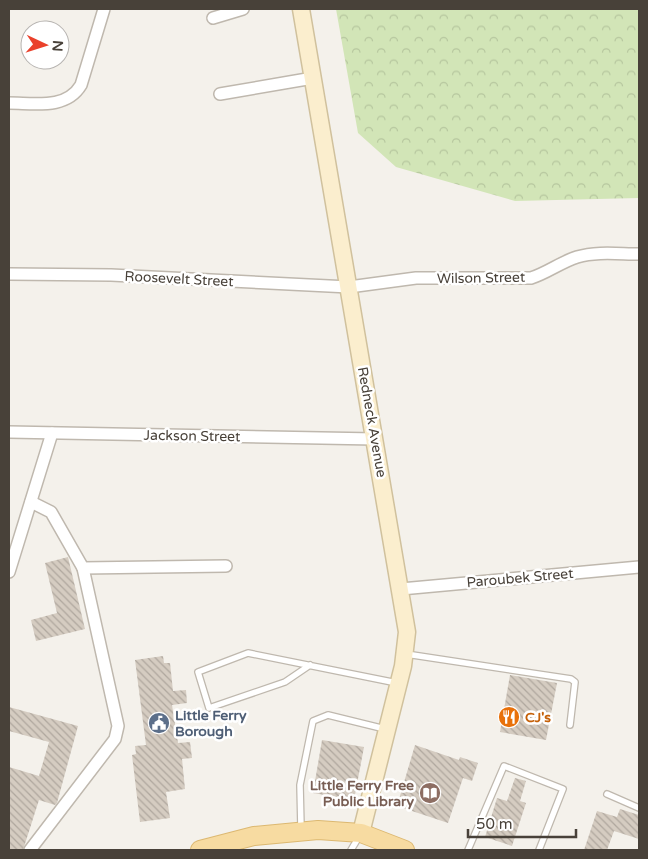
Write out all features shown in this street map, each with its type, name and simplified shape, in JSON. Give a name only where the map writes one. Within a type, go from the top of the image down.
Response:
[{"type":"main road","points":[[200,850],[254,836],[301,831],[361,833],[405,850]]},
{"type":"street","points":[[9,103],[58,103],[69,99],[81,85],[104,9]]},
{"type":"street","points":[[213,18],[243,9]]},
{"type":"street","name":"Redneck Avenue","points":[[301,9],[401,589],[406,632],[399,683],[361,833]]},
{"type":"street","points":[[220,94],[313,78]]},
{"type":"street","name":"Wilson Street","points":[[349,287],[416,278],[531,278],[584,256],[639,254]]},
{"type":"street","name":"Roosevelt Street","points":[[9,274],[111,275],[349,287]]},
{"type":"street","name":"Jackson Street","points":[[9,432],[375,440]]},
{"type":"street","points":[[9,572],[52,433]]},
{"type":"street","points":[[30,850],[115,739],[118,726],[83,568],[51,512],[31,502]]},
{"type":"street","points":[[83,568],[226,566]]},
{"type":"street","name":"Paroubek Street","points":[[401,589],[639,567]]},
{"type":"lane","points":[[310,665],[285,682],[209,708],[198,672],[248,654],[310,665],[399,683]]},
{"type":"lane","points":[[404,654],[571,679],[574,682],[570,725]]},
{"type":"lane","points":[[301,831],[300,785],[313,721],[328,715],[387,730]]},
{"type":"lane","points":[[468,850],[504,766],[563,789],[539,850]]},
{"type":"lane","points":[[607,794],[639,808]]},
{"type":"lane","points":[[352,850],[361,833]]},
{"type":"green space","points":[[336,9],[639,9],[639,198],[515,201],[396,167],[358,133]]},
{"type":"building","points":[[68,557],[85,629],[36,641],[31,620],[57,613],[45,563]]},
{"type":"building","name":"Little Ferry Borough","points":[[163,656],[164,663],[170,663],[173,691],[186,690],[187,703],[172,705],[178,743],[190,742],[192,758],[182,759],[185,789],[166,792],[170,818],[140,822],[132,755],[136,754],[135,746],[146,745],[135,660]]},
{"type":"building","points":[[510,675],[557,683],[546,740],[500,732]]},
{"type":"building","points":[[9,707],[78,726],[57,803],[55,805],[39,800],[23,850],[9,850],[9,767],[39,776],[49,742],[9,731]]},
{"type":"building","points":[[322,740],[364,747],[354,800],[313,793]]},
{"type":"building","name":"Little Ferry Free Public Library","points":[[415,745],[459,760],[460,757],[478,763],[472,781],[463,778],[448,823],[397,806]]},
{"type":"building","points":[[515,778],[526,781],[520,801],[526,803],[512,846],[485,837],[497,798],[507,801]]},
{"type":"building","points":[[620,809],[639,815],[639,839],[614,831],[607,850],[584,850],[597,811],[617,817]]},
{"type":"place","name":"CJ's","points":[[509,717]]},
{"type":"place","name":"Little Ferry Borough","points":[[159,723]]},
{"type":"place","name":"Little Ferry Free Public Library","points":[[430,793]]}]
